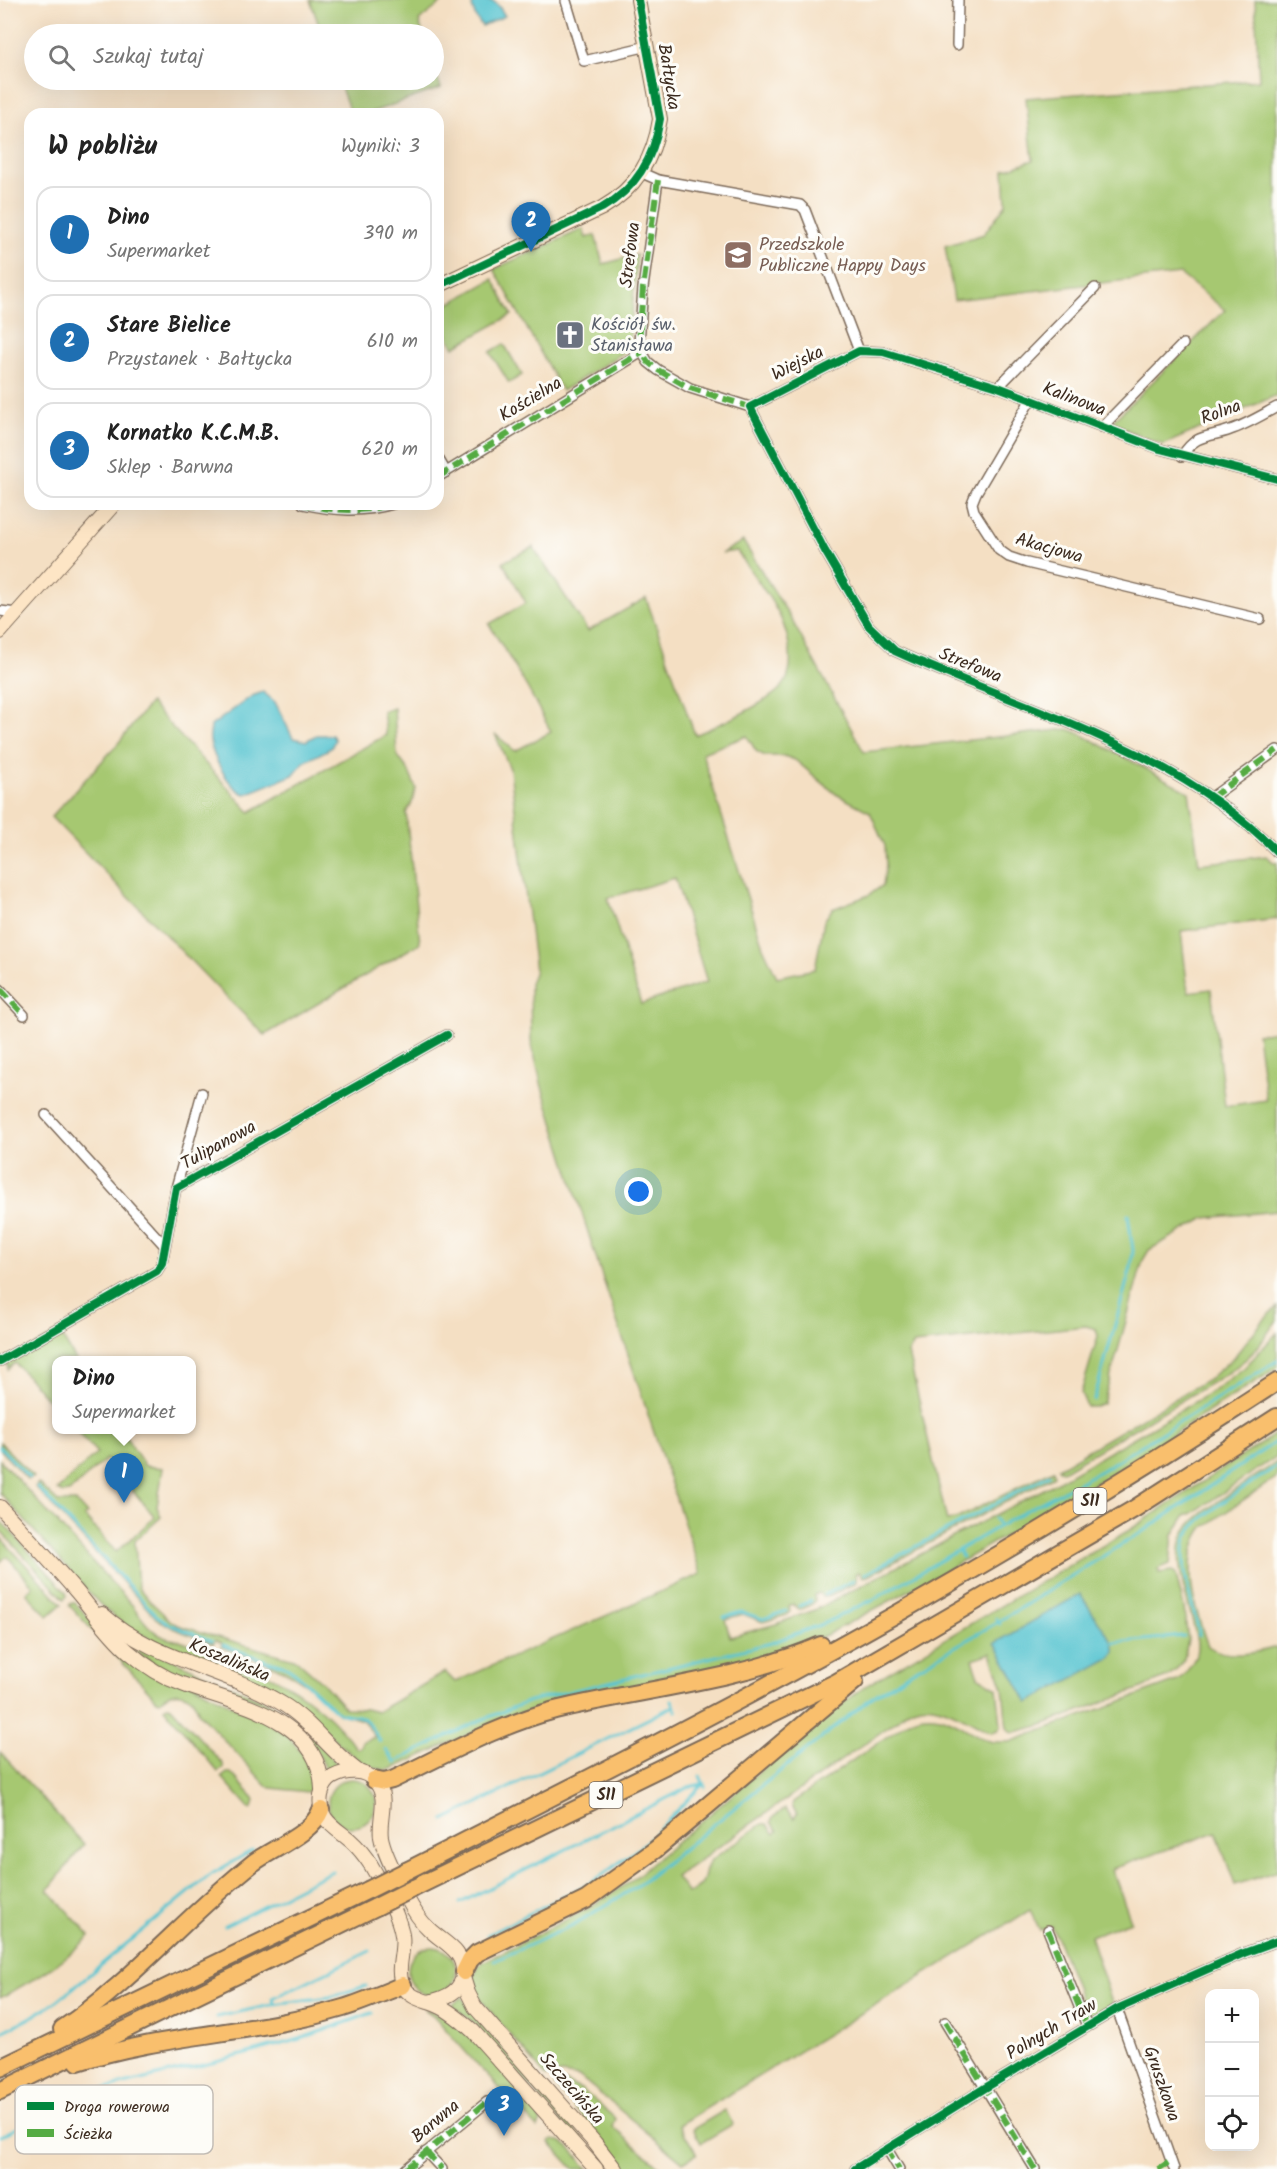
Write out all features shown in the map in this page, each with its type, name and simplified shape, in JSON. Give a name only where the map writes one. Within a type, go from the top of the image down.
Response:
[{"type":"highway","name":"S11","points":[[3,2067],[368,1890],[650,1747],[899,1613],[1178,1447],[1277,1382]]},
{"type":"highway","name":"S11","points":[[7,2087],[818,1692],[914,1639],[1134,1509],[1277,1417]]},
{"type":"highway","points":[[367,1776],[382,1782],[392,1780],[462,1746],[532,1717],[778,1661],[811,1650],[899,1613]]},
{"type":"highway","points":[[463,1975],[470,1960],[477,1953],[586,1900],[625,1873],[849,1685],[914,1639]]},
{"type":"highway","points":[[3,2067],[88,2011],[233,1879],[260,1858],[309,1827],[319,1817],[321,1810]]},
{"type":"highway","points":[[7,2087],[82,2060],[122,2050],[343,2008],[403,1985]]},
{"type":"main road","name":"Bałtycka","points":[[444,283],[602,208],[614,201],[642,173],[657,139],[660,119],[638,0]]},
{"type":"main road","points":[[0,632],[109,510]]},
{"type":"main road","name":"Koszalińska","points":[[0,1507],[78,1593],[117,1642],[160,1674],[245,1704],[280,1722],[296,1734],[317,1764],[322,1789],[321,1810]]},
{"type":"main road","name":"Koszalińska","points":[[78,1593],[108,1620],[138,1641],[261,1693],[286,1706],[315,1729],[344,1761],[367,1776]]},
{"type":"main road","points":[[322,1789],[330,1779],[348,1772],[367,1776]]},
{"type":"main road","name":"Szczecińska","points":[[367,1776],[383,1797],[380,1827],[383,1845],[414,1911],[428,1929],[456,1951],[461,1961],[468,1994],[475,2007],[595,2143],[615,2169]]},
{"type":"main road","points":[[321,1810],[329,1824],[349,1839],[365,1856],[389,1903],[402,1935],[403,1953],[400,1973],[403,1985]]},
{"type":"main road","points":[[428,2002],[450,1994],[459,1986],[463,1975]]},
{"type":"main road","name":"Szczecińska","points":[[403,1985],[412,1995],[440,2006],[473,2031],[596,2169]]},
{"type":"street","points":[[957,45],[958,0]]},
{"type":"street","points":[[566,1],[584,61],[648,46]]},
{"type":"street","points":[[642,173],[658,180],[800,205],[805,210],[860,351]]},
{"type":"street","name":"Strefowa","points":[[642,352],[639,343],[642,297],[658,180]]},
{"type":"street","points":[[998,387],[1095,288]]},
{"type":"street","points":[[1102,427],[1183,344]]},
{"type":"street","name":"Kalinowa","points":[[860,351],[883,352],[998,387],[1182,456],[1277,479]]},
{"type":"street","name":"Wiejska","points":[[750,407],[860,351]]},
{"type":"street","points":[[642,352],[648,362],[658,370],[690,388],[750,407]]},
{"type":"street","name":"Kościelna","points":[[444,474],[642,352]]},
{"type":"street","name":"Akacjowa","points":[[1031,399],[975,493],[972,503],[974,512],[999,550],[1009,557],[1027,563],[1260,619]]},
{"type":"street","name":"Strefowa","points":[[750,407],[825,550],[869,626],[880,639],[895,651],[917,661],[1057,718],[1154,763],[1212,797],[1277,852]]},
{"type":"street","name":"Rolna","points":[[1182,456],[1196,440],[1230,430],[1277,407]]},
{"type":"street","points":[[334,510],[368,510]]},
{"type":"street","points":[[0,610],[17,613]]},
{"type":"street","points":[[1212,797],[1277,750]]},
{"type":"street","points":[[0,990],[24,1015]]},
{"type":"street","name":"Tulipanowa","points":[[0,1360],[158,1271],[162,1263],[176,1188],[447,1035]]},
{"type":"street","points":[[176,1188],[202,1093]]},
{"type":"street","points":[[46,1115],[165,1246]]},
{"type":"street","name":"Polnych Traw","points":[[1048,1930],[1087,2026]]},
{"type":"street","name":"Polnych Traw","points":[[855,2169],[1117,2009],[1244,1953],[1277,1941]]},
{"type":"street","name":"Gruszkowa","points":[[1117,2009],[1174,2169]]},
{"type":"street","points":[[945,2022],[1035,2169]]},
{"type":"street","name":"Barwna","points":[[406,2169],[487,2102]]},
{"type":"street","points":[[887,2149],[899,2169]]},
{"type":"street","points":[[426,2152],[442,2169]]},
{"type":"green space","points":[[310,0],[445,0],[419,21],[420,24],[318,24]]},
{"type":"green space","points":[[1255,0],[1277,0],[1277,395],[1163,445],[1111,423],[1225,310],[1180,274],[954,300],[945,246],[984,234],[1006,204],[1004,170],[1033,160],[1026,98],[1259,80]]},
{"type":"green space","points":[[342,90],[435,90],[383,108],[349,108]]},
{"type":"green space","points":[[583,229],[586,238],[595,235],[603,264],[637,255],[629,349],[562,391],[494,269]]},
{"type":"green space","points":[[493,279],[512,315],[454,347],[444,330],[444,307]]},
{"type":"green space","points":[[504,344],[522,375],[509,383],[490,352]]},
{"type":"green space","points":[[743,541],[790,617],[864,752],[1068,729],[1189,792],[1199,864],[1267,856],[1273,862],[1277,862],[1277,919],[1181,931],[1188,992],[1211,989],[1225,1106],[1266,1100],[1257,1034],[1277,1031],[1277,1211],[1205,1218],[1149,1250],[1143,1260],[1103,1404],[1096,1407],[1087,1407],[1081,1393],[1098,1336],[1096,1329],[1086,1326],[914,1344],[908,1353],[947,1521],[958,1518],[1053,1470],[1054,1476],[868,1576],[863,1577],[859,1572],[855,1574],[857,1580],[855,1583],[830,1596],[823,1597],[819,1593],[814,1595],[815,1601],[812,1604],[799,1610],[793,1604],[789,1606],[790,1612],[787,1615],[763,1622],[743,1614],[725,1619],[730,1637],[817,1609],[1061,1480],[1216,1389],[1245,1367],[1277,1333],[1277,1368],[1114,1472],[938,1575],[808,1643],[753,1661],[509,1716],[392,1769],[379,1769],[365,1764],[352,1755],[299,1705],[287,1697],[265,1685],[146,1637],[124,1624],[104,1608],[0,1493],[0,1460],[158,1634],[231,1659],[277,1679],[319,1708],[357,1749],[361,1748],[363,1741],[375,1737],[363,1720],[338,1713],[309,1686],[275,1666],[221,1647],[222,1643],[215,1640],[213,1644],[157,1619],[35,1487],[38,1483],[58,1502],[76,1502],[87,1514],[84,1516],[116,1552],[155,1517],[106,1459],[69,1492],[63,1493],[57,1490],[97,1453],[80,1434],[124,1434],[145,1466],[163,1468],[157,1507],[161,1517],[135,1541],[138,1587],[149,1600],[177,1625],[297,1660],[323,1683],[345,1708],[377,1712],[445,1672],[455,1682],[701,1574],[600,1270],[542,1087],[531,1041],[530,983],[535,971],[510,769],[495,734],[515,751],[551,732],[489,624],[526,603],[503,562],[533,547],[588,631],[646,598],[695,735],[771,697],[786,681],[789,673],[789,644],[784,625],[767,594],[737,551],[722,553]],"holes":[[[747,736],[756,751],[765,756],[784,756],[795,760],[836,794],[870,812],[885,846],[886,865],[883,885],[869,895],[832,909],[824,921],[815,969],[777,977],[763,947],[702,753]],[[675,878],[707,982],[641,1004],[608,898]]]},
{"type":"green space","points":[[150,703],[250,812],[386,735],[383,711],[394,708],[397,755],[408,770],[416,788],[412,803],[406,813],[420,943],[265,1035],[51,817],[116,746]]},
{"type":"green space","points":[[1277,1307],[1277,1321],[1260,1345],[1228,1373],[1063,1471],[1059,1470],[1058,1468],[1210,1378],[1234,1357]]},
{"type":"green space","points":[[59,1332],[74,1356],[52,1356],[52,1404],[15,1363],[8,1369],[7,1361]]},
{"type":"green space","points":[[1277,1433],[1277,1456],[1185,1516],[1173,1535],[1170,1564],[1158,1569],[1159,1573],[1172,1571],[1176,1575],[1184,1608],[1188,1640],[1184,1659],[1167,1677],[1039,1726],[1012,1733],[1007,1728],[1003,1688],[991,1653],[973,1659],[979,1677],[997,1688],[1001,1725],[998,1730],[988,1731],[942,1708],[919,1706],[908,1711],[676,1877],[688,1894],[696,1889],[703,1881],[711,1860],[762,1824],[767,1824],[775,1834],[778,1831],[771,1822],[773,1817],[785,1809],[794,1818],[797,1814],[792,1806],[793,1802],[912,1719],[922,1716],[942,1718],[986,1740],[1010,1742],[1177,1681],[1191,1665],[1197,1650],[1179,1558],[1185,1532],[1213,1505],[1277,1462],[1277,1477],[1204,1527],[1196,1540],[1191,1570],[1194,1602],[1208,1646],[1233,1654],[1251,1653],[1277,1647],[1277,1871],[1235,1885],[1216,1832],[1112,1869],[1131,1921],[1090,1936],[1112,2003],[1104,2011],[1094,2016],[1087,2015],[1052,1926],[1040,1930],[1030,1910],[679,2125],[697,2154],[683,2162],[580,2077],[561,2074],[546,2077],[481,2000],[473,1979],[479,1965],[587,1909],[631,1881],[817,1723],[867,1685],[1131,1529]]},
{"type":"green space","points":[[0,1442],[33,1477],[28,1480],[0,1450]]},
{"type":"green space","points":[[0,1520],[66,1592],[67,1596],[64,1599],[0,1530]]},
{"type":"green space","points":[[0,1537],[62,1604],[48,1616],[26,1593],[33,1586],[7,1556],[0,1562]]},
{"type":"green space","points":[[75,1603],[109,1639],[233,1706],[265,1720],[284,1733],[305,1755],[311,1765],[315,1786],[308,1792],[267,1786],[199,1713],[193,1700],[188,1696],[178,1693],[166,1696],[160,1701],[157,1700],[69,1605]]},
{"type":"green space","points":[[121,1636],[272,1705],[298,1722],[338,1765],[327,1771],[303,1735],[269,1708],[243,1696],[179,1678],[153,1662]]},
{"type":"green space","points":[[171,1707],[223,1764],[223,1768],[218,1772],[164,1708]]},
{"type":"green space","points":[[0,1752],[84,1844],[48,1890],[90,1936],[48,1970],[0,1998]]},
{"type":"green space","points":[[231,1773],[254,1798],[251,1810],[222,1777]]},
{"type":"green space","points":[[347,1779],[357,1779],[369,1786],[376,1798],[376,1808],[369,1820],[357,1827],[347,1827],[332,1816],[328,1808],[328,1798],[339,1783]]},
{"type":"green space","points":[[427,1947],[437,1947],[449,1954],[456,1966],[456,1976],[449,1988],[437,1995],[427,1995],[412,1984],[408,1976],[408,1966],[419,1951]]},
{"type":"green space","points":[[462,1997],[470,2010],[608,2169],[603,2169],[478,2027],[452,2005]]},
{"type":"green space","points":[[424,2009],[453,2023],[487,2053],[540,2116],[541,2121],[538,2128],[434,2016]]},
{"type":"green space","points":[[565,2082],[581,2089],[616,2119],[613,2127],[662,2169],[624,2169],[599,2135],[554,2085]]},
{"type":"green space","points":[[725,2110],[733,2124],[701,2143],[693,2129]]},
{"type":"green space","points":[[553,2140],[568,2147],[588,2169],[574,2169],[549,2142]]},
{"type":"water","points":[[475,0],[494,2],[505,16],[482,26],[472,6]]},
{"type":"water","points":[[263,692],[275,702],[293,738],[306,741],[316,735],[332,735],[335,740],[331,748],[304,762],[293,775],[246,794],[228,780],[218,764],[210,741],[211,726],[252,696]]},
{"type":"water","points":[[1080,1594],[1113,1643],[1115,1652],[1110,1658],[1028,1703],[995,1643]]},
{"type":"waterway","points":[[1094,1400],[1131,1267],[1133,1250],[1128,1215]]},
{"type":"waterway","points":[[386,1750],[395,1762],[476,1722],[530,1701],[771,1643],[825,1623],[876,1598],[1027,1510],[1102,1470],[1277,1361]]},
{"type":"waterway","points":[[1000,1624],[998,1622],[1145,1530],[1277,1441]]},
{"type":"waterway","points":[[0,1447],[29,1478]]},
{"type":"waterway","points":[[1197,1635],[1199,1631],[1185,1570],[1184,1545],[1187,1536],[1202,1518],[1277,1466]]},
{"type":"waterway","points":[[865,1574],[1049,1475]]},
{"type":"waterway","points":[[37,1487],[156,1615],[171,1625],[212,1641]]},
{"type":"waterway","points":[[995,1518],[999,1526]]},
{"type":"waterway","points":[[958,1550],[962,1557]]},
{"type":"waterway","points":[[825,1595],[854,1580]]},
{"type":"waterway","points":[[799,1606],[811,1601]]},
{"type":"waterway","points":[[724,1617],[741,1612],[763,1619],[786,1611]]},
{"type":"waterway","points":[[494,1961],[573,1925],[636,1887],[871,1698],[998,1622],[996,1618]]},
{"type":"waterway","points":[[1113,1643],[1184,1636]]},
{"type":"waterway","points":[[223,1645],[288,1668],[340,1713],[366,1720],[380,1741]]},
{"type":"waterway","points":[[672,1700],[676,1711]]},
{"type":"waterway","points":[[444,1820],[674,1706]]},
{"type":"waterway","points":[[700,1776],[705,1787]]},
{"type":"waterway","points":[[460,1903],[689,1787],[702,1784]]},
{"type":"waterway","points":[[487,1935],[594,1881],[646,1843],[702,1785]]},
{"type":"waterway","points":[[0,2033],[57,2001],[210,1875],[253,1850]]},
{"type":"waterway","points":[[225,1926],[332,1871]]},
{"type":"waterway","points":[[274,2005],[273,1998],[370,1951]]},
{"type":"waterway","points":[[217,2017],[280,2003],[330,1997],[366,1986]]},
{"type":"waterway","points":[[120,2085],[300,2039],[372,2013]]},
{"type":"waterway","points":[[0,2136],[15,2129]]},
{"type":"marked path","points":[[658,180],[643,288],[639,343],[642,352],[648,362],[658,370],[690,388],[750,407]]},
{"type":"marked path","points":[[444,473],[642,352]]},
{"type":"marked path","points":[[1212,797],[1277,750]]},
{"type":"marked path","points":[[0,989],[24,1015]]},
{"type":"marked path","points":[[1048,1930],[1087,2026],[1083,2029]]},
{"type":"marked path","points":[[945,2022],[1035,2169]]},
{"type":"marked path","points":[[406,2169],[487,2102]]},
{"type":"marked path","points":[[887,2149],[899,2169]]},
{"type":"marked path","points":[[426,2152],[442,2169]]},
{"type":"marked path","points":[[1158,2169],[1171,2161]]},
{"type":"cycle path","points":[[444,283],[602,208],[625,191],[642,171],[653,147],[660,119],[638,0]]},
{"type":"cycle path","points":[[1277,479],[1160,449],[998,387],[883,352],[859,351],[750,407],[825,551],[869,626],[895,651],[1046,713],[1145,758],[1192,785],[1237,816],[1277,852]]},
{"type":"cycle path","points":[[0,1361],[157,1271],[162,1263],[176,1188],[447,1035]]},
{"type":"cycle path","points":[[855,2169],[1117,2009],[1244,1953],[1277,1941]]},
{"type":"place","name":"Stare Bielice","points":[[531,252]]},
{"type":"place","name":"Przedszkole Publiczne Happy Days","points":[[738,255]]},
{"type":"place","name":"Kościół św. Stanisława","points":[[570,335]]},
{"type":"place","name":"Dino","points":[[124,1503]]},
{"type":"place","name":"Kornatko K.C.M.B.","points":[[504,2136]]}]
